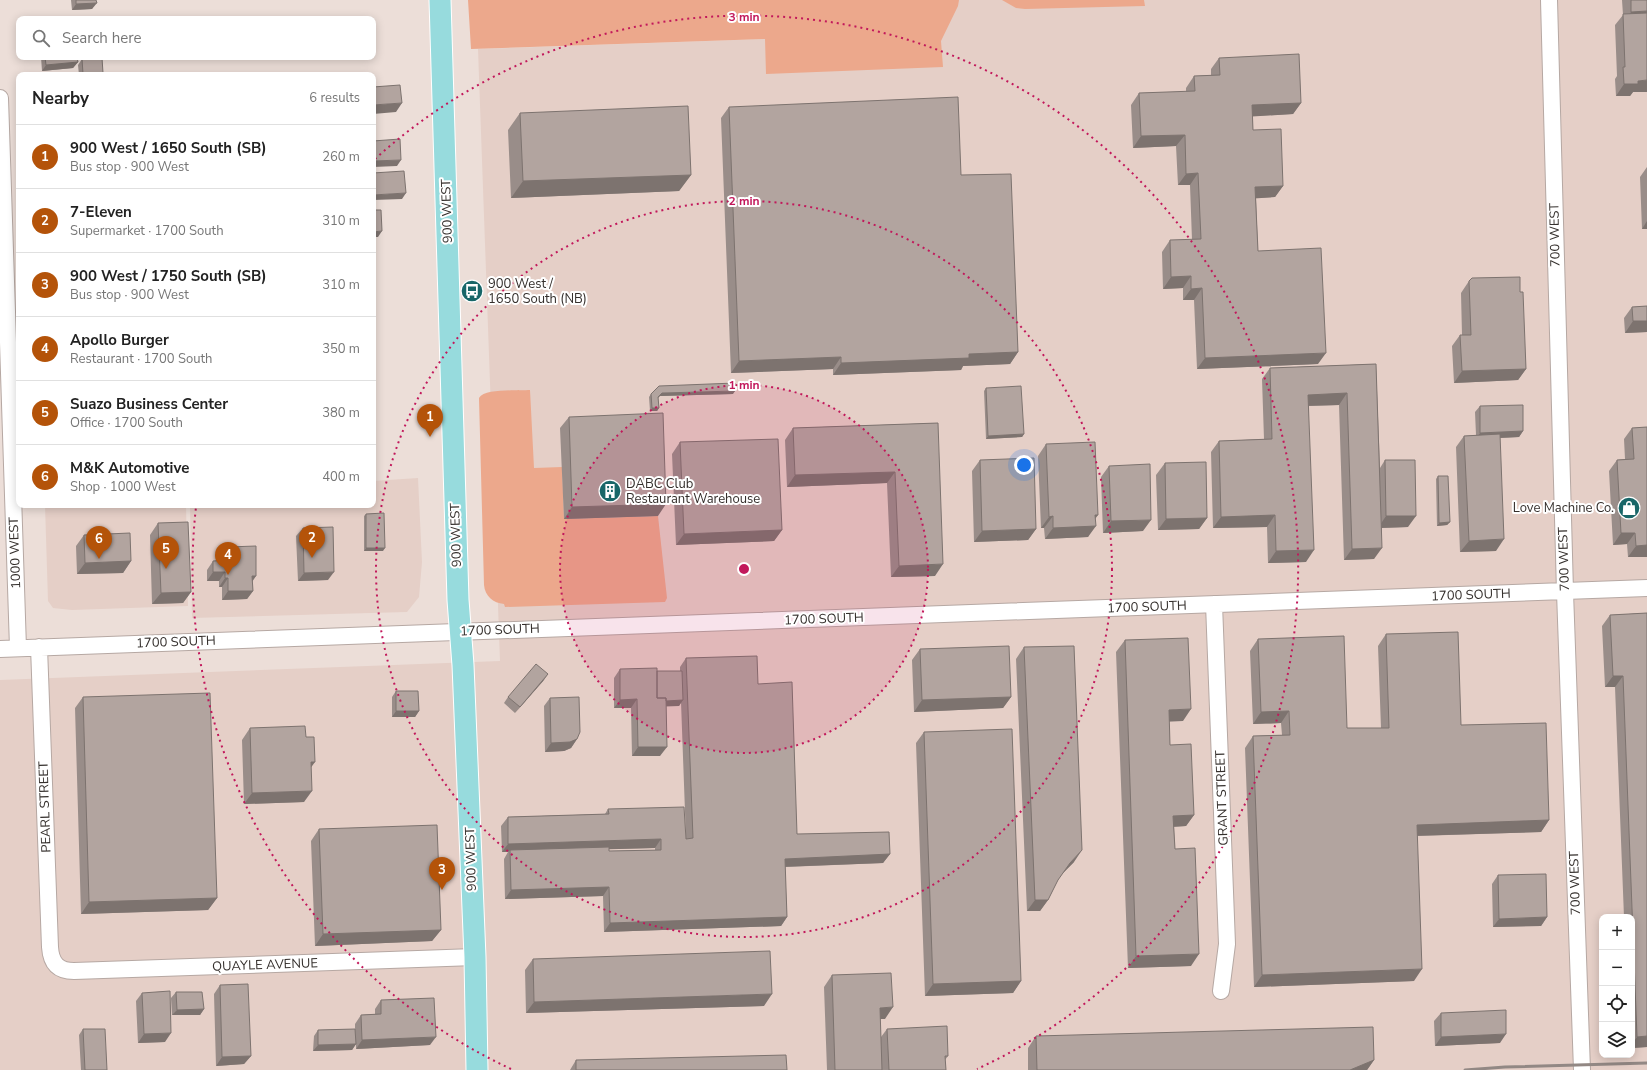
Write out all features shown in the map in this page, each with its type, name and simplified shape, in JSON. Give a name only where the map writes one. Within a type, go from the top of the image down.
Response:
[{"type":"main road","name":"900 WEST","points":[[440,0],[458,600],[461,632],[475,957],[477,1070]]},
{"type":"street","name":"700 WEST","points":[[1549,0],[1565,592],[1582,1070]]},
{"type":"street","name":"1000 WEST","points":[[0,98],[2,212],[18,648]]},
{"type":"street","name":"1700 SOUTH","points":[[0,649],[1647,588]]},
{"type":"street","name":"GRANT STREET","points":[[1214,604],[1227,944],[1221,991]]},
{"type":"street","name":"PEARL STREET","points":[[39,647],[50,947],[52,957],[57,966]]},
{"type":"street","name":"QUAYLE AVENUE","points":[[57,966],[65,970],[74,971],[475,957]]},
{"type":"shaded area","points":[[468,0],[959,0],[958,6],[941,41],[943,67],[766,74],[765,39],[471,49]]},
{"type":"shaded area","points":[[763,0],[1647,0],[1647,1070],[0,1070],[0,680],[500,661],[478,49],[764,39]]},
{"type":"shaded area","points":[[1002,0],[1144,0],[1145,6],[1025,9],[1016,8]]},
{"type":"shaded area","points":[[530,390],[534,468],[562,467],[564,519],[658,516],[667,598],[665,602],[505,607],[504,604],[496,602],[488,596],[484,585],[479,398],[482,395],[495,391]]},
{"type":"shaded area","points":[[418,478],[422,562],[419,597],[407,612],[192,618],[190,508],[376,508],[376,481]]},
{"type":"shaded area","points":[[45,508],[186,508],[188,606],[72,610],[53,608],[48,601]]},
{"type":"building","points":[[76,0],[96,0],[97,3],[76,4]]},
{"type":"building","points":[[1631,0],[1647,0],[1647,11],[1631,12]]},
{"type":"building","points":[[1647,13],[1647,80],[1638,81],[1638,84],[1624,84],[1623,67],[1625,67],[1623,14]]},
{"type":"building","points":[[1299,54],[1301,103],[1252,105],[1253,130],[1281,129],[1283,186],[1255,187],[1258,251],[1321,248],[1326,353],[1205,358],[1202,288],[1191,289],[1191,276],[1171,277],[1170,240],[1201,239],[1198,173],[1186,174],[1185,135],[1141,136],[1139,93],[1195,91],[1194,76],[1220,75],[1219,58]]},
{"type":"building","points":[[45,60],[78,60],[78,62],[46,65]]},
{"type":"building","points":[[82,60],[102,60],[103,72],[83,72]]},
{"type":"building","points":[[400,85],[402,103],[376,105],[376,87]]},
{"type":"building","points":[[958,97],[961,175],[1011,174],[1018,352],[969,354],[969,358],[841,363],[841,357],[739,361],[729,107]]},
{"type":"building","points":[[688,106],[691,175],[523,181],[520,113]]},
{"type":"building","points":[[400,139],[401,160],[376,161],[376,141]]},
{"type":"building","points":[[404,171],[406,193],[376,195],[376,173]]},
{"type":"building","points":[[376,210],[381,210],[382,231],[376,232]]},
{"type":"building","points":[[1520,277],[1520,292],[1523,292],[1526,369],[1462,371],[1460,335],[1471,335],[1469,281],[1472,278]]},
{"type":"building","points":[[1647,306],[1647,321],[1633,321],[1632,307]]},
{"type":"building","points":[[1376,364],[1382,548],[1352,549],[1347,393],[1308,395],[1314,550],[1276,551],[1275,515],[1221,517],[1219,441],[1272,439],[1270,368]]},
{"type":"building","points":[[735,383],[735,391],[662,393],[658,397],[659,408],[652,408],[651,394],[659,386]]},
{"type":"building","points":[[1021,386],[1024,434],[988,436],[986,388]]},
{"type":"building","points":[[1523,405],[1523,431],[1480,433],[1480,406]]},
{"type":"building","name":"DABC Club Restaurant Warehouse","points":[[663,413],[666,504],[572,507],[569,417]]},
{"type":"building","points":[[938,423],[943,564],[899,566],[895,472],[795,475],[793,428]]},
{"type":"building","name":"Love Machine Co.","points":[[1647,427],[1647,545],[1636,546],[1635,533],[1621,533],[1617,460],[1634,459],[1632,428]]},
{"type":"building","points":[[1500,434],[1504,539],[1469,541],[1464,436]]},
{"type":"building","points":[[778,439],[782,530],[684,534],[680,442]]},
{"type":"building","points":[[1095,442],[1098,515],[1095,515],[1096,526],[1053,528],[1053,516],[1049,517],[1046,444]]},
{"type":"building","points":[[1034,458],[1036,529],[982,531],[980,460]]},
{"type":"building","points":[[1385,460],[1415,460],[1416,516],[1386,516]]},
{"type":"building","points":[[1206,462],[1207,518],[1166,519],[1165,463]]},
{"type":"building","points":[[1150,464],[1151,520],[1111,521],[1109,466]]},
{"type":"building","points":[[1438,476],[1448,476],[1450,522],[1439,523]]},
{"type":"building","points":[[384,513],[385,548],[366,548],[366,514]]},
{"type":"building","points":[[188,522],[191,592],[161,593],[158,523]]},
{"type":"building","points":[[333,527],[334,572],[304,573],[303,528]]},
{"type":"building","points":[[130,533],[131,561],[85,563],[84,535]]},
{"type":"building","points":[[256,546],[256,576],[252,576],[253,591],[228,591],[228,578],[225,578],[225,572],[213,572],[213,561],[229,560],[228,547]]},
{"type":"building","points":[[1647,613],[1647,1036],[1637,1037],[1635,914],[1632,914],[1623,676],[1613,676],[1610,615]]},
{"type":"building","points":[[1458,632],[1461,725],[1546,723],[1549,820],[1417,825],[1422,969],[1262,975],[1253,736],[1290,735],[1289,711],[1261,712],[1258,639],[1344,636],[1347,728],[1389,728],[1386,634]]},
{"type":"building","points":[[1188,638],[1191,709],[1169,710],[1170,745],[1191,744],[1194,815],[1173,816],[1175,849],[1195,848],[1199,954],[1136,956],[1125,640]]},
{"type":"building","points":[[1009,646],[1011,697],[922,700],[920,649]]},
{"type":"building","points":[[1074,646],[1082,850],[1070,863],[1058,880],[1048,900],[1035,900],[1024,647]]},
{"type":"building","points":[[757,656],[758,684],[792,682],[797,834],[889,832],[890,854],[785,859],[787,917],[610,923],[609,887],[511,890],[510,850],[609,847],[609,851],[661,850],[661,839],[508,844],[508,817],[609,814],[608,809],[684,807],[686,839],[693,838],[686,658]]},
{"type":"building","points":[[536,664],[548,674],[520,707],[508,697]]},
{"type":"building","points":[[657,668],[657,698],[666,698],[667,747],[638,747],[637,699],[620,700],[620,669]]},
{"type":"building","points":[[657,671],[682,671],[683,700],[666,701],[666,698],[657,698]]},
{"type":"building","points":[[396,691],[418,691],[419,711],[396,711]]},
{"type":"building","points":[[210,693],[217,898],[89,902],[83,697]]},
{"type":"building","points":[[579,697],[580,732],[577,739],[570,742],[551,743],[550,698]]},
{"type":"building","points":[[305,726],[306,737],[314,737],[315,762],[311,762],[312,791],[252,793],[250,728]]},
{"type":"building","points":[[1012,729],[1021,981],[933,984],[924,732]]},
{"type":"building","points":[[437,825],[441,930],[323,934],[319,829]]},
{"type":"building","points":[[1546,874],[1547,917],[1499,919],[1498,875]]},
{"type":"building","points":[[770,951],[772,994],[534,1002],[533,959]]},
{"type":"building","points":[[891,973],[893,1007],[880,1008],[882,1070],[835,1070],[832,975]]},
{"type":"building","points":[[248,984],[251,1056],[222,1057],[220,985]]},
{"type":"building","points":[[170,991],[171,1033],[144,1034],[142,993]]},
{"type":"building","points":[[176,992],[202,992],[204,1009],[177,1010]]},
{"type":"building","points":[[434,998],[436,1037],[362,1040],[361,1015],[381,1014],[381,1000]]},
{"type":"building","points":[[1506,1010],[1506,1034],[1441,1037],[1441,1013]]},
{"type":"building","points":[[947,1026],[948,1056],[945,1056],[946,1070],[889,1070],[887,1029]]},
{"type":"building","points":[[1373,1027],[1374,1060],[1350,1070],[1037,1070],[1036,1036]]},
{"type":"building","points":[[83,1029],[105,1029],[107,1070],[85,1070]]},
{"type":"building","points":[[355,1029],[356,1044],[318,1045],[318,1030]]},
{"type":"building","points":[[786,1055],[787,1070],[576,1070],[576,1060]]},
{"type":"railway","points":[[1465,1070],[1505,1067],[1647,1063]]},
{"type":"place","name":"900 West / 1650 South (NB)","points":[[472,291]]},
{"type":"place","name":"900 West / 1650 South (SB)","points":[[430,437]]},
{"type":"place","name":"DABC Club Restaurant Warehouse","points":[[610,491]]},
{"type":"place","name":"Love Machine Co.","points":[[1629,508]]},
{"type":"place","name":"7-Eleven","points":[[312,558]]},
{"type":"place","name":"M&K Automotive","points":[[99,559]]},
{"type":"place","name":"Suazo Business Center","points":[[166,569]]},
{"type":"place","name":"Apollo Burger","points":[[228,575]]},
{"type":"place","name":"900 West / 1750 South (SB)","points":[[442,890]]}]
